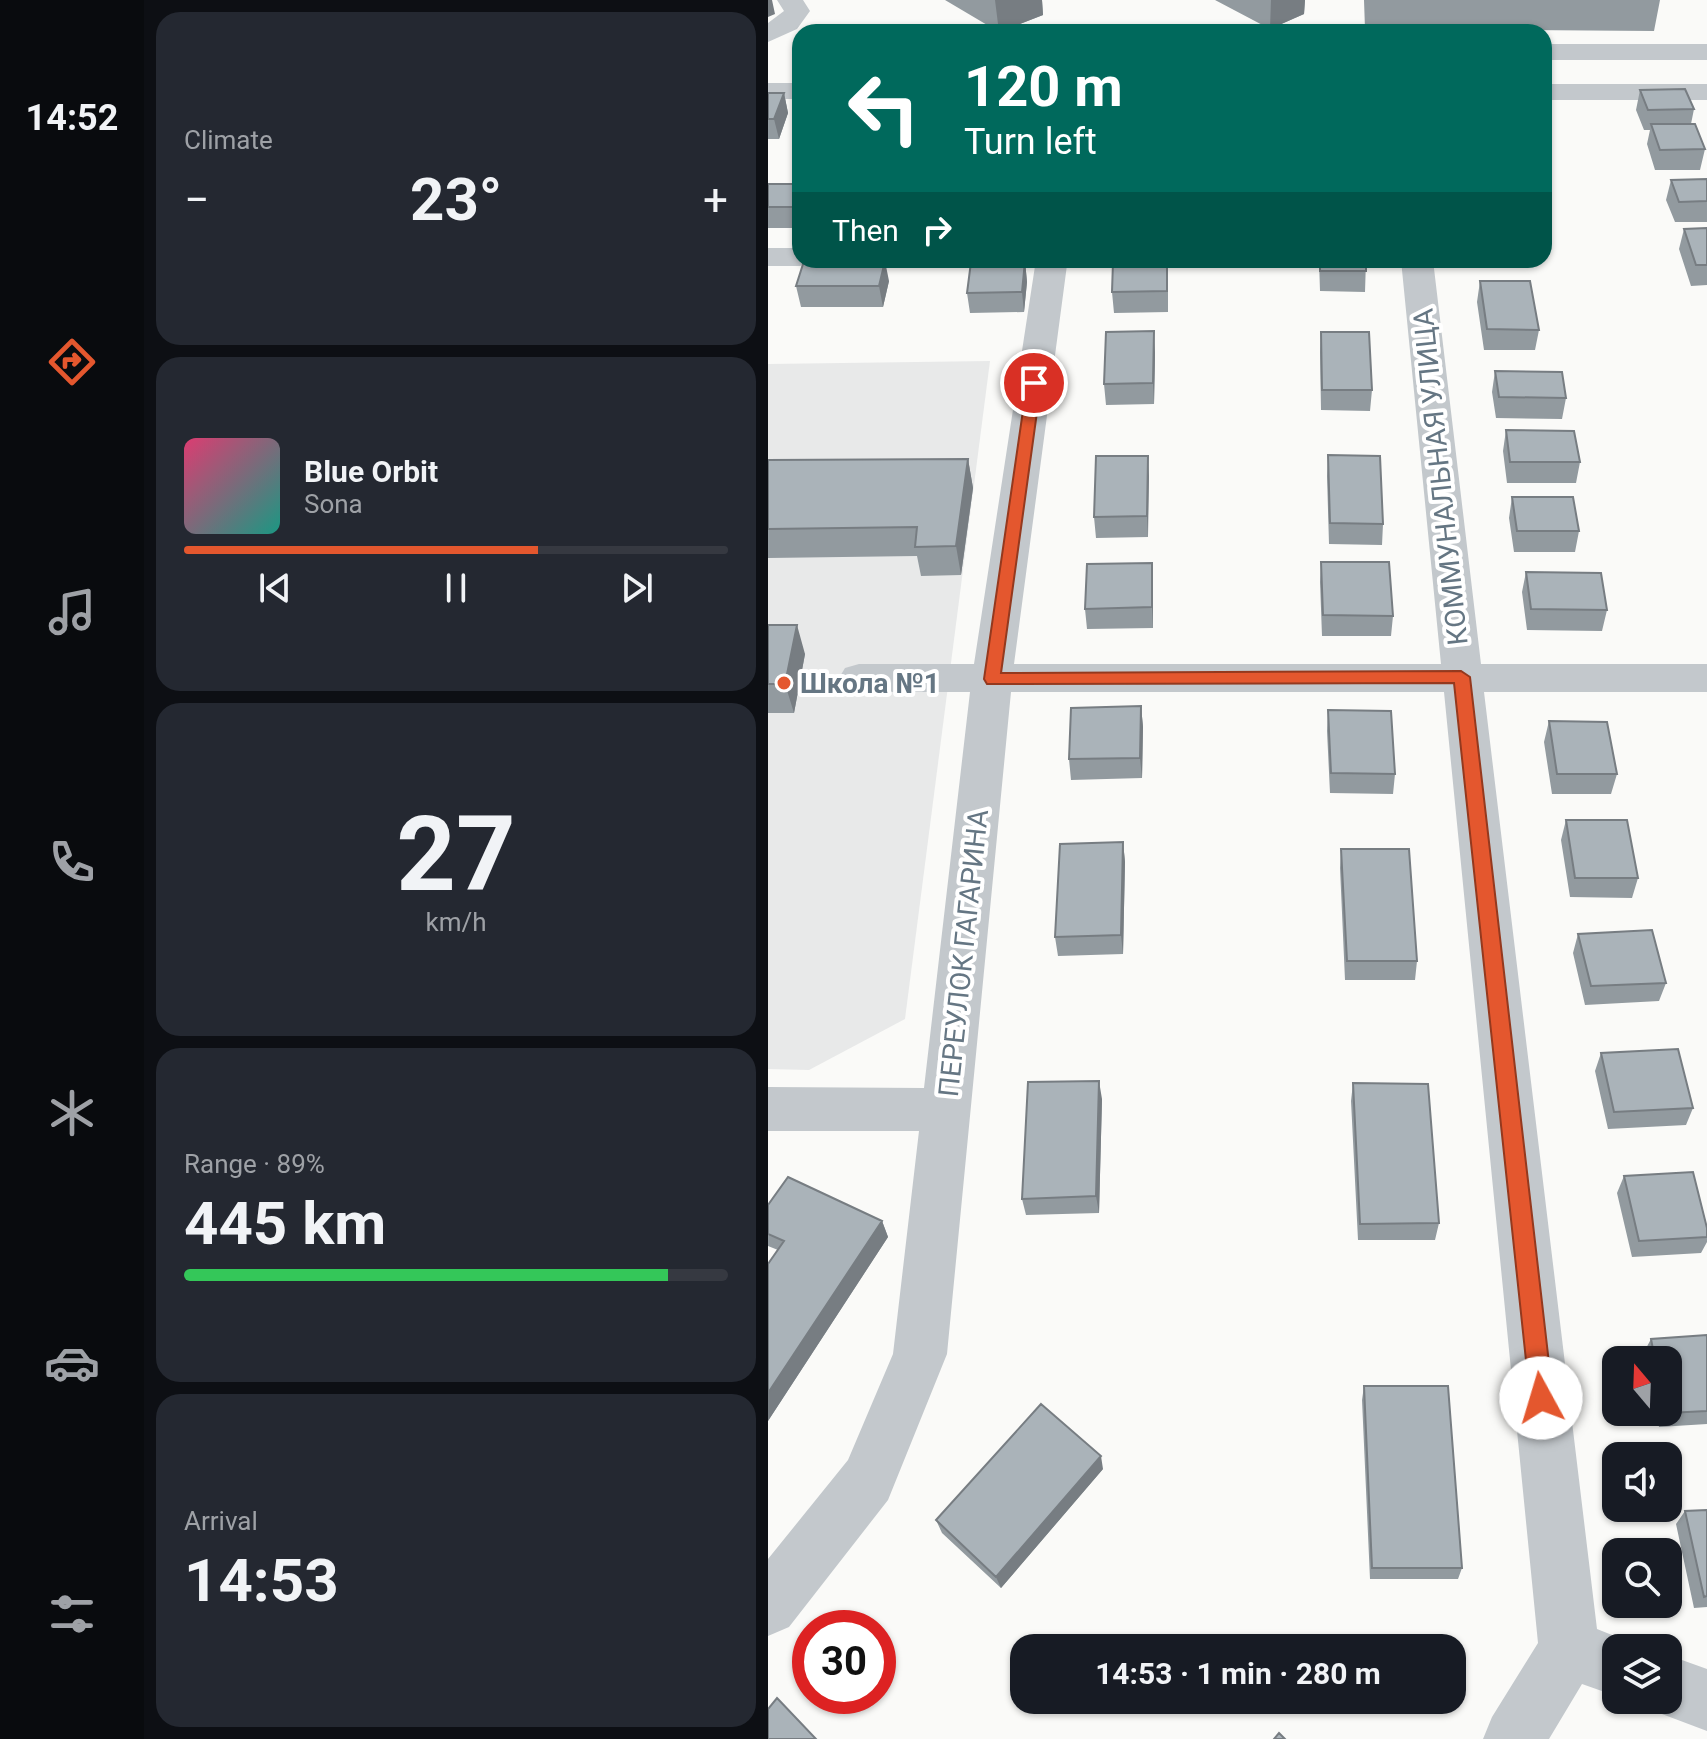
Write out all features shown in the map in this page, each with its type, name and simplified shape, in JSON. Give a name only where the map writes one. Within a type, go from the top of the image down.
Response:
[{"type":"street","points":[[775,44],[797,11],[790,0]]},
{"type":"street","points":[[1552,52],[1707,52]]},
{"type":"street","points":[[768,91],[792,91]]},
{"type":"street","points":[[1552,92],[1707,92]]},
{"type":"street","points":[[768,257],[792,257]]},
{"type":"street","name":"ПЕРЕУЛОК ГАГАРИНА","points":[[768,1606],[868,1480],[920,1354],[992,679],[1051,268]]},
{"type":"street","name":"КОММУНАЛЬНАЯ УЛИЦА","points":[[1418,268],[1461,677],[1592,1658],[1514,1739]]},
{"type":"street","points":[[859,678],[1707,678]]},
{"type":"street","points":[[768,1109],[947,1110]]},
{"type":"street","points":[[1682,1691],[1707,1700]]},
{"type":"shaded area","points":[[990,361],[905,1019],[809,1070],[768,1069],[768,364]]},
{"type":"building","points":[[1685,89],[1694,109],[1648,110],[1640,90]]},
{"type":"building","points":[[768,93],[784,93],[774,119],[768,119]]},
{"type":"building","points":[[1651,124],[1695,124],[1705,149],[1660,150]]},
{"type":"building","points":[[1707,179],[1707,201],[1679,202],[1671,180]]},
{"type":"building","points":[[768,184],[792,184],[792,207],[768,207]]},
{"type":"building","points":[[1707,228],[1707,265],[1696,265],[1684,229]]},
{"type":"building","points":[[802,268],[883,268],[879,286],[796,286]]},
{"type":"building","points":[[970,268],[1024,268],[1022,292],[967,293]]},
{"type":"building","points":[[1113,268],[1167,268],[1167,291],[1112,292]]},
{"type":"building","points":[[1320,268],[1366,268],[1366,271],[1320,271]]},
{"type":"building","points":[[1480,281],[1530,281],[1539,330],[1487,329]]},
{"type":"building","points":[[1154,331],[1153,383],[1104,384],[1106,332]]},
{"type":"building","points":[[1321,332],[1369,332],[1372,390],[1322,390]]},
{"type":"building","points":[[1495,371],[1562,372],[1566,398],[1499,397]]},
{"type":"building","points":[[1506,430],[1574,431],[1580,462],[1510,462]]},
{"type":"building","points":[[1328,455],[1380,456],[1383,524],[1330,523]]},
{"type":"building","points":[[1096,456],[1148,456],[1147,516],[1094,517]]},
{"type":"building","points":[[968,459],[956,546],[915,547],[917,527],[768,529],[768,460]]},
{"type":"building","points":[[1512,497],[1573,497],[1579,531],[1517,531]]},
{"type":"building","points":[[1321,562],[1389,562],[1393,616],[1323,615]]},
{"type":"building","points":[[1152,563],[1152,607],[1085,609],[1087,564]]},
{"type":"building","points":[[1526,572],[1601,573],[1607,610],[1531,609]]},
{"type":"building","points":[[768,625],[797,625],[785,684],[768,684]]},
{"type":"building","points":[[1141,706],[1140,758],[1069,759],[1071,708]]},
{"type":"building","points":[[1328,710],[1391,711],[1395,774],[1331,773]]},
{"type":"building","points":[[1549,721],[1607,722],[1617,774],[1557,774]]},
{"type":"building","points":[[1566,820],[1627,820],[1638,878],[1575,878]]},
{"type":"building","points":[[1123,842],[1121,935],[1055,937],[1060,844]]},
{"type":"building","points":[[1341,849],[1409,849],[1417,961],[1347,961]]},
{"type":"building","points":[[1652,930],[1666,983],[1591,986],[1578,934]]},
{"type":"building","points":[[1678,1049],[1693,1108],[1614,1112],[1601,1053]]},
{"type":"building","points":[[1099,1081],[1096,1196],[1022,1199],[1028,1082]]},
{"type":"building","points":[[1353,1083],[1428,1084],[1439,1223],[1360,1224]]},
{"type":"building","points":[[1693,1172],[1707,1237],[1639,1241],[1624,1176]]},
{"type":"building","points":[[788,1177],[882,1221],[768,1393],[768,1264],[784,1241],[768,1234],[768,1205]]},
{"type":"building","points":[[1707,1335],[1707,1411],[1682,1412],[1682,1346],[1652,1346],[1651,1339]]},
{"type":"building","points":[[1364,1386],[1448,1386],[1462,1568],[1372,1568]]},
{"type":"building","points":[[1041,1404],[1101,1456],[996,1577],[936,1520]]},
{"type":"building","points":[[1707,1510],[1707,1596],[1704,1597],[1685,1511]]},
{"type":"building","points":[[777,1698],[816,1739],[768,1739],[768,1709]]},
{"type":"place","name":"Школа №1","points":[[784,683]]},
{"type":"route","points":[[1034,383],[992,679],[1461,677],[1541,1398]]}]
